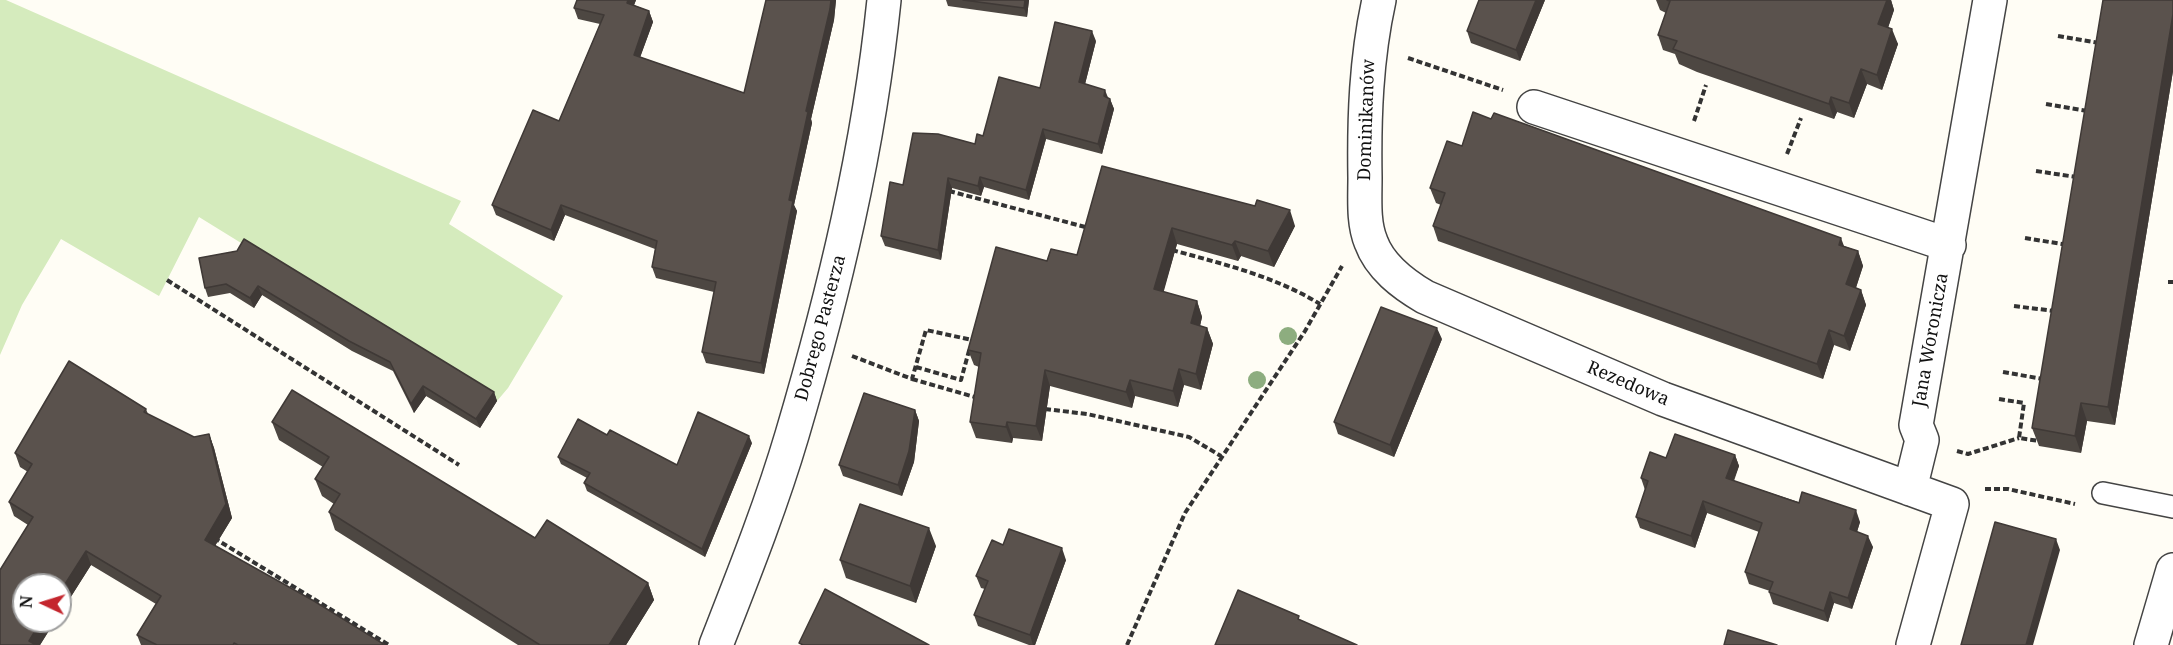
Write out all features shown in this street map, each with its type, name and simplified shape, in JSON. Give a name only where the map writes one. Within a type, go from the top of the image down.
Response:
[{"type":"street","name":"Dobrego Pasterza","points":[[716,645],[791,438],[840,259],[865,142],[884,0]]},
{"type":"street","name":"Dominikanów","points":[[1370,242],[1365,200],[1364,155],[1370,46],[1379,0]]},
{"type":"street","name":"Jana Woronicza","points":[[1910,489],[1922,440],[1916,425],[1990,0]]},
{"type":"street","points":[[1534,107],[1949,245]]},
{"type":"street","name":"Rezedowa","points":[[1370,242],[1390,271],[1405,286],[1425,297],[1664,399],[1910,489]]},
{"type":"street","points":[[1910,489],[1952,504],[1913,645]]},
{"type":"street","points":[[2151,645],[2173,570]]},
{"type":"lane","points":[[2103,493],[2173,507]]},
{"type":"path","points":[[2058,36],[2105,44]]},
{"type":"path","points":[[1370,46],[1527,98],[1534,107]]},
{"type":"path","points":[[2046,104],[2094,112]]},
{"type":"path","points":[[2036,171],[2083,178]]},
{"type":"path","points":[[945,190],[1093,229]]},
{"type":"path","points":[[2025,238],[2072,245]]},
{"type":"path","points":[[1127,645],[1185,513],[1320,304],[1347,256],[1370,242]]},
{"type":"path","points":[[1170,249],[1247,270],[1300,292],[1320,304]]},
{"type":"path","points":[[167,280],[459,465]]},
{"type":"path","points":[[2014,306],[2061,312]]},
{"type":"path","points":[[912,379],[926,330],[972,340]]},
{"type":"path","points":[[916,367],[961,380],[975,330]]},
{"type":"path","points":[[843,353],[912,379],[983,399]]},
{"type":"path","points":[[2003,372],[2050,380]]},
{"type":"path","points":[[1999,399],[2024,403],[2019,438]]},
{"type":"path","points":[[1040,408],[1086,414],[1189,437],[1221,456]]},
{"type":"path","points":[[1922,440],[1968,454],[2019,438],[2039,441]]},
{"type":"path","points":[[1980,490],[2008,489],[2075,504]]},
{"type":"path","points":[[210,535],[390,645]]},
{"type":"green space","points":[[0,0],[6,0],[461,201],[449,224],[563,296],[508,388],[497,401],[199,217],[159,296],[61,239],[22,305],[0,355]]},
{"type":"building","points":[[577,0],[628,0],[627,3],[649,11],[634,55],[744,93],[766,0],[831,0],[806,111],[808,112],[789,200],[793,201],[761,363],[702,352],[716,282],[652,267],[657,241],[561,205],[551,230],[492,205],[533,110],[559,121],[604,15],[574,8]]},
{"type":"building","points":[[963,0],[1025,0],[1024,8]]},
{"type":"building","points":[[1479,0],[1536,0],[1516,50],[1467,31]]},
{"type":"building","points":[[1667,0],[1887,0],[1878,24],[1892,29],[1877,75],[1861,69],[1849,103],[1831,97],[1829,104],[1673,49],[1677,41],[1658,35],[1670,1]]},
{"type":"building","points":[[2103,0],[2173,0],[2173,14],[2108,407],[2081,403],[2075,436],[2032,428]]},
{"type":"building","points":[[1055,22],[1092,31],[1079,82],[1105,90],[1104,96],[1110,99],[1098,144],[1043,129],[1026,190],[980,177],[978,186],[948,178],[938,250],[881,236],[890,182],[903,185],[913,133],[938,134],[975,144],[977,134],[983,136],[999,77],[1040,88]]},
{"type":"building","points":[[1473,112],[1491,119],[1494,113],[1841,238],[1839,245],[1858,251],[1846,284],[1861,290],[1844,336],[1829,330],[1817,364],[1433,226],[1445,193],[1430,188],[1447,141],[1462,146]]},
{"type":"building","points":[[1102,166],[1255,206],[1257,200],[1290,210],[1268,251],[1235,241],[1232,245],[1172,228],[1154,289],[1197,301],[1191,323],[1207,328],[1196,374],[1179,369],[1173,391],[1130,380],[1126,392],[1045,370],[1036,426],[1007,422],[1006,427],[970,422],[981,353],[968,350],[996,247],[1047,261],[1051,249],[1077,255]]},
{"type":"building","points":[[244,239],[494,392],[476,419],[423,386],[411,404],[390,362],[349,341],[258,286],[250,298],[226,284],[205,288],[199,258],[237,251]]},
{"type":"building","points":[[1381,307],[1437,328],[1390,445],[1334,422]]},
{"type":"building","points":[[69,361],[146,409],[144,412],[194,437],[209,434],[226,504],[205,540],[314,601],[385,645],[238,645],[234,643],[233,645],[157,645],[137,635],[161,596],[86,551],[72,573],[12,573],[12,633],[34,633],[29,641],[36,645],[0,645],[0,570],[33,517],[9,502],[32,464],[15,453]]},
{"type":"building","points":[[292,390],[535,538],[547,520],[648,583],[609,645],[540,645],[329,512],[340,494],[315,479],[329,457],[272,422]]},
{"type":"building","points":[[864,393],[915,410],[909,451],[898,485],[839,465]]},
{"type":"building","points":[[698,412],[749,436],[702,549],[584,483],[590,473],[558,457],[578,419],[607,435],[610,430],[677,465]]},
{"type":"building","points":[[1675,434],[1735,455],[1726,478],[1799,503],[1802,492],[1856,510],[1850,529],[1868,536],[1848,598],[1830,592],[1824,611],[1769,592],[1773,582],[1745,572],[1762,523],[1703,501],[1691,536],[1636,517],[1648,481],[1641,478],[1650,452],[1666,458]]},
{"type":"building","points":[[860,504],[929,528],[910,586],[840,560]]},
{"type":"building","points":[[1995,522],[2056,539],[2026,645],[1961,645]]},
{"type":"building","points":[[1009,529],[1062,548],[1030,635],[974,615],[988,581],[976,576],[992,540],[1003,545]]},
{"type":"building","points":[[825,589],[929,645],[803,645],[799,643]]},
{"type":"building","points":[[1238,590],[1299,616],[1298,619],[1357,645],[1215,645]]},
{"type":"building","points":[[1728,630],[1777,645],[1724,645]]}]
